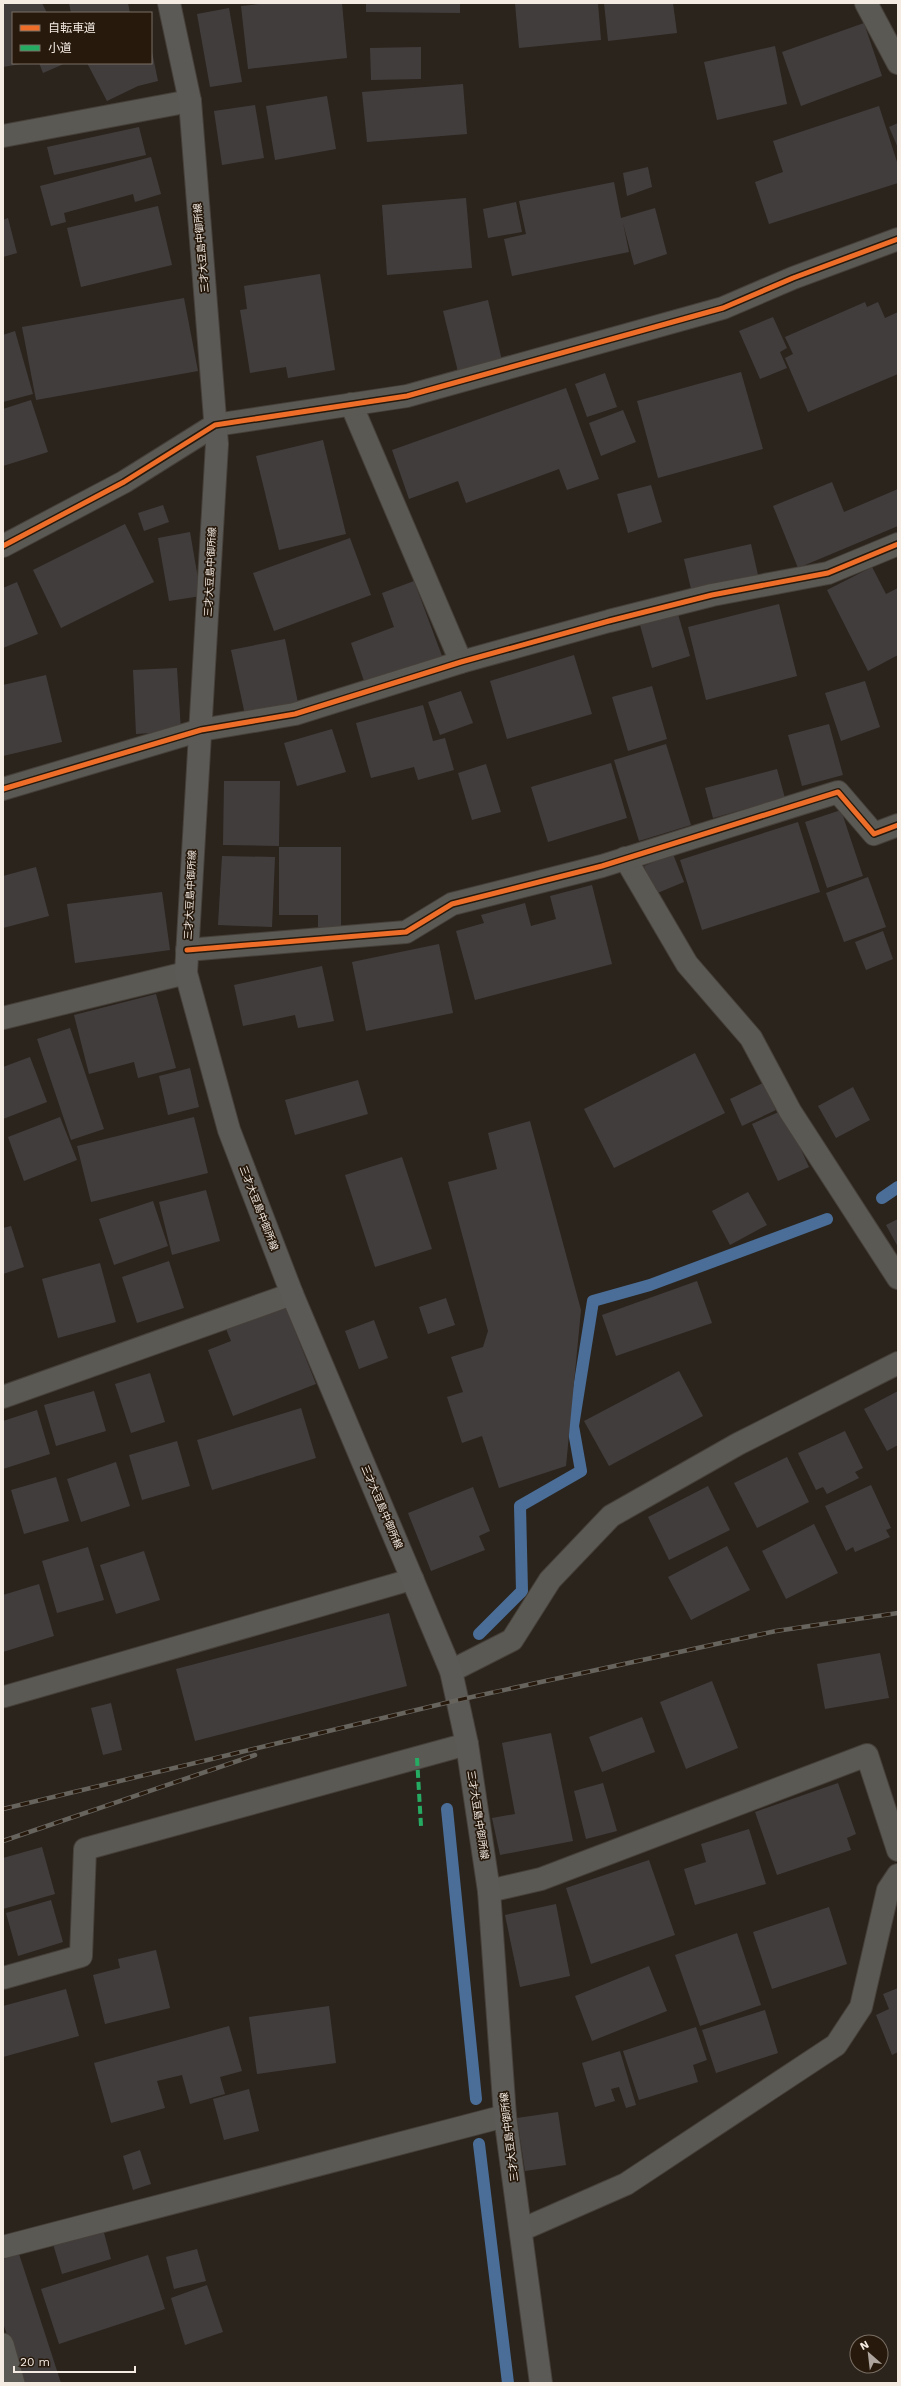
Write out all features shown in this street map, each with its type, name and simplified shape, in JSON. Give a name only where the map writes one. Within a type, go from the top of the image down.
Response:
[{"type":"main road","name":"三才大豆島中御所線","points":[[169,3],[190,101],[217,444],[202,730],[194,819],[186,973],[229,1130],[292,1294],[451,1671],[467,1744],[490,1891],[505,2116],[541,2383]]},
{"type":"street","points":[[866,3],[898,63]]},
{"type":"street","points":[[3,136],[190,101]]},
{"type":"street","points":[[3,546],[124,482],[216,425],[407,396],[723,308],[793,278],[898,239]]},
{"type":"street","points":[[352,404],[461,662]]},
{"type":"street","points":[[3,789],[202,730],[294,714],[461,662],[609,620],[704,597],[828,573],[898,544]]},
{"type":"street","points":[[187,950],[406,932],[452,904],[625,858],[838,792],[874,834],[898,825]]},
{"type":"street","points":[[625,858],[687,964],[751,1038],[790,1111],[898,1278]]},
{"type":"street","points":[[3,1018],[186,973]]},
{"type":"street","points":[[3,1397],[292,1294]]},
{"type":"street","points":[[451,1671],[512,1640],[550,1580],[611,1516],[738,1444],[898,1363]]},
{"type":"street","points":[[3,1978],[81,1956],[86,1849],[467,1744]]},
{"type":"street","points":[[490,1891],[541,1879],[867,1755],[898,1850]]},
{"type":"street","points":[[521,2230],[626,2184],[836,2045],[861,2007],[888,1890],[898,1875]]},
{"type":"street","points":[[3,2247],[505,2116]]},
{"type":"lane","points":[[3,1697],[413,1579]]},
{"type":"lane","points":[[3,2344],[14,2383]]},
{"type":"building","points":[[3,3],[42,3],[46,12],[12,12],[12,64],[21,64],[3,67]]},
{"type":"building","points":[[69,3],[128,3],[130,12],[71,12]]},
{"type":"building","points":[[269,3],[342,3],[347,58],[248,69],[241,6]]},
{"type":"building","points":[[366,3],[460,3],[460,13],[366,12]]},
{"type":"building","points":[[515,3],[598,3],[601,40],[519,48]]},
{"type":"building","points":[[604,3],[673,3],[677,33],[608,41]]},
{"type":"building","points":[[229,8],[242,82],[210,87],[197,14]]},
{"type":"building","points":[[864,23],[882,76],[801,106],[782,52]]},
{"type":"building","points":[[775,46],[787,104],[717,120],[704,62]]},
{"type":"building","points":[[421,47],[421,79],[371,80],[370,48]]},
{"type":"building","points":[[152,52],[158,81],[138,86],[107,101],[88,64],[152,64]]},
{"type":"building","points":[[39,64],[64,64],[43,73]]},
{"type":"building","points":[[463,84],[467,134],[367,142],[362,92]]},
{"type":"building","points":[[327,96],[336,149],[275,160],[266,106]]},
{"type":"building","points":[[255,105],[264,158],[222,165],[214,111]]},
{"type":"building","points":[[879,106],[898,165],[898,183],[769,224],[755,182],[783,172],[773,141]]},
{"type":"building","points":[[898,123],[898,148],[889,127]]},
{"type":"building","points":[[139,127],[146,155],[54,175],[47,147]]},
{"type":"building","points":[[151,157],[161,194],[135,202],[133,194],[64,213],[66,222],[51,226],[40,186]]},
{"type":"building","points":[[648,167],[652,187],[627,196],[623,173]]},
{"type":"building","points":[[614,182],[621,218],[655,208],[667,254],[634,265],[623,223],[629,252],[512,276],[504,239],[526,234],[519,201]]},
{"type":"building","points":[[466,198],[472,268],[387,275],[382,205]]},
{"type":"building","points":[[516,202],[522,232],[488,238],[483,209]]},
{"type":"building","points":[[158,206],[172,265],[81,287],[67,228]]},
{"type":"building","points":[[8,218],[17,253],[3,257],[3,220]]},
{"type":"building","points":[[320,274],[335,370],[288,378],[286,367],[250,373],[240,310],[247,309],[244,286]]},
{"type":"building","points":[[184,298],[198,371],[36,400],[22,327]]},
{"type":"building","points":[[488,300],[503,365],[459,376],[443,311]]},
{"type":"building","points":[[865,302],[867,307],[878,302],[885,318],[898,312],[898,374],[808,412],[785,358],[793,354],[785,337]]},
{"type":"building","points":[[773,317],[787,348],[780,352],[787,368],[760,379],[739,331]]},
{"type":"building","points":[[15,331],[33,394],[3,402],[3,335]]},
{"type":"building","points":[[741,372],[763,449],[658,478],[637,401]]},
{"type":"building","points":[[605,373],[617,407],[587,417],[575,384]]},
{"type":"building","points":[[566,388],[599,479],[567,490],[559,469],[466,503],[458,481],[409,499],[392,450]]},
{"type":"building","points":[[31,400],[48,452],[3,466],[3,409]]},
{"type":"building","points":[[623,410],[636,442],[601,456],[589,423]]},
{"type":"building","points":[[323,440],[346,534],[279,550],[256,456]]},
{"type":"building","points":[[832,482],[844,512],[898,489],[898,526],[798,568],[773,506]]},
{"type":"building","points":[[651,485],[662,522],[628,533],[617,494]]},
{"type":"building","points":[[163,505],[169,522],[144,531],[138,513]]},
{"type":"building","points":[[125,524],[154,582],[61,628],[33,570]]},
{"type":"building","points":[[190,532],[201,596],[169,601],[158,538]]},
{"type":"building","points":[[350,538],[371,595],[274,631],[253,573]]},
{"type":"building","points":[[751,544],[758,575],[691,589],[684,559]]},
{"type":"building","points":[[872,567],[886,594],[898,588],[898,655],[868,671],[827,590]]},
{"type":"building","points":[[414,581],[442,656],[365,684],[351,643],[394,627],[382,593]]},
{"type":"building","points":[[17,582],[38,634],[3,648],[3,588]]},
{"type":"building","points":[[779,604],[797,676],[706,700],[688,627]]},
{"type":"building","points":[[678,614],[690,656],[652,668],[640,625]]},
{"type":"building","points":[[285,639],[298,703],[245,715],[231,650]]},
{"type":"building","points":[[574,655],[592,714],[507,739],[490,681]]},
{"type":"building","points":[[177,668],[181,731],[136,734],[133,670]]},
{"type":"building","points":[[46,675],[62,742],[3,756],[3,685]]},
{"type":"building","points":[[865,681],[880,727],[841,741],[825,693]]},
{"type":"building","points":[[652,686],[667,739],[628,751],[612,697]]},
{"type":"building","points":[[461,691],[473,723],[440,735],[428,702]]},
{"type":"building","points":[[423,705],[433,741],[445,738],[454,770],[418,780],[414,767],[371,778],[356,723]]},
{"type":"building","points":[[829,724],[843,775],[802,786],[788,735]]},
{"type":"building","points":[[332,729],[346,772],[297,786],[284,743]]},
{"type":"building","points":[[666,744],[691,825],[639,841],[614,760]]},
{"type":"building","points":[[611,763],[627,818],[548,842],[531,787]]},
{"type":"building","points":[[486,764],[501,812],[472,820],[458,773]]},
{"type":"building","points":[[777,769],[785,798],[713,818],[705,788]]},
{"type":"building","points":[[224,781],[280,781],[279,846],[223,845]]},
{"type":"building","points":[[841,810],[863,876],[827,888],[805,822]]},
{"type":"building","points":[[798,822],[820,892],[702,930],[680,860]]},
{"type":"building","points":[[279,847],[341,847],[341,927],[318,927],[318,915],[279,915]]},
{"type":"building","points":[[673,854],[684,882],[655,894],[644,866]]},
{"type":"building","points":[[222,856],[275,857],[272,927],[218,925]]},
{"type":"building","points":[[36,867],[49,916],[3,928],[3,876]]},
{"type":"building","points":[[868,877],[886,927],[844,942],[826,893]]},
{"type":"building","points":[[592,885],[612,964],[475,1000],[456,931],[484,923],[481,915],[525,903],[531,926],[556,919],[550,896]]},
{"type":"building","points":[[162,892],[170,950],[75,963],[67,904]]},
{"type":"building","points":[[883,931],[893,959],[866,970],[855,942]]},
{"type":"building","points":[[439,944],[453,1013],[366,1031],[352,962]]},
{"type":"building","points":[[322,966],[334,1021],[298,1028],[295,1015],[243,1026],[234,985]]},
{"type":"building","points":[[156,994],[176,1068],[138,1078],[134,1062],[89,1074],[74,1015]]},
{"type":"building","points":[[70,1028],[104,1129],[71,1140],[37,1039]]},
{"type":"building","points":[[695,1053],[725,1113],[614,1168],[584,1109]]},
{"type":"building","points":[[30,1057],[47,1102],[3,1119],[3,1067]]},
{"type":"building","points":[[190,1068],[199,1107],[168,1115],[159,1076]]},
{"type":"building","points":[[358,1080],[368,1114],[295,1135],[285,1100]]},
{"type":"building","points":[[763,1083],[776,1110],[742,1126],[730,1099]]},
{"type":"building","points":[[853,1087],[870,1120],[836,1138],[818,1106]]},
{"type":"building","points":[[783,1110],[809,1167],[778,1181],[752,1124]]},
{"type":"building","points":[[60,1117],[77,1160],[24,1181],[8,1137]]},
{"type":"building","points":[[194,1117],[208,1173],[91,1202],[77,1146]]},
{"type":"building","points":[[530,1121],[581,1310],[566,1466],[499,1488],[482,1436],[462,1443],[447,1397],[463,1392],[451,1357],[483,1347],[488,1331],[448,1182],[497,1169],[488,1133]]},
{"type":"building","points":[[402,1157],[432,1249],[375,1267],[345,1175]]},
{"type":"building","points":[[206,1190],[220,1241],[172,1255],[159,1202]]},
{"type":"building","points":[[748,1192],[767,1225],[730,1245],[712,1211]]},
{"type":"building","points":[[153,1201],[168,1246],[114,1265],[99,1219]]},
{"type":"building","points":[[898,1219],[898,1247],[886,1225]]},
{"type":"building","points":[[11,1226],[24,1267],[3,1274],[3,1228]]},
{"type":"building","points":[[169,1261],[184,1308],[137,1323],[122,1277]]},
{"type":"building","points":[[100,1263],[116,1322],[58,1338],[42,1279]]},
{"type":"building","points":[[697,1281],[712,1323],[616,1356],[602,1315]]},
{"type":"building","points":[[446,1298],[455,1325],[428,1334],[419,1307]]},
{"type":"building","points":[[285,1306],[316,1384],[233,1416],[208,1350],[231,1341],[226,1329]]},
{"type":"building","points":[[374,1320],[388,1358],[359,1369],[345,1331]]},
{"type":"building","points":[[679,1371],[703,1416],[609,1466],[584,1421]]},
{"type":"building","points":[[150,1373],[165,1422],[131,1433],[115,1384]]},
{"type":"building","points":[[94,1391],[106,1431],[56,1446],[44,1405]]},
{"type":"building","points":[[898,1391],[898,1445],[887,1451],[864,1409]]},
{"type":"building","points":[[301,1408],[316,1458],[212,1490],[197,1440]]},
{"type":"building","points":[[37,1410],[50,1454],[3,1469],[3,1421]]},
{"type":"building","points":[[845,1431],[863,1468],[855,1472],[859,1478],[827,1494],[823,1487],[816,1490],[798,1453]]},
{"type":"building","points":[[177,1441],[190,1486],[142,1500],[129,1455]]},
{"type":"building","points":[[787,1457],[809,1502],[757,1528],[734,1483]]},
{"type":"building","points":[[116,1462],[130,1506],[81,1522],[67,1479]]},
{"type":"building","points":[[56,1477],[69,1521],[24,1534],[11,1490]]},
{"type":"building","points":[[871,1485],[891,1528],[886,1530],[890,1537],[855,1552],[853,1547],[846,1551],[825,1506]]},
{"type":"building","points":[[708,1486],[730,1530],[669,1560],[648,1517]]},
{"type":"building","points":[[473,1487],[490,1531],[479,1536],[485,1550],[431,1571],[408,1513]]},
{"type":"building","points":[[814,1524],[838,1573],[786,1599],[762,1551]]},
{"type":"building","points":[[727,1546],[750,1590],[691,1620],[668,1577]]},
{"type":"building","points":[[88,1547],[104,1600],[57,1613],[42,1561]]},
{"type":"building","points":[[144,1551],[160,1600],[116,1614],[100,1565]]},
{"type":"building","points":[[39,1584],[54,1636],[3,1652],[3,1595]]},
{"type":"building","points":[[389,1613],[407,1686],[195,1741],[176,1669]]},
{"type":"building","points":[[880,1653],[889,1698],[825,1709],[817,1664]]},
{"type":"building","points":[[712,1681],[738,1748],[686,1769],[660,1702]]},
{"type":"building","points":[[111,1703],[122,1750],[103,1755],[91,1708]]},
{"type":"building","points":[[642,1717],[655,1752],[602,1772],[589,1737]]},
{"type":"building","points":[[551,1733],[573,1841],[500,1855],[492,1818],[515,1814],[502,1743]]},
{"type":"building","points":[[603,1783],[617,1831],[586,1839],[574,1791]]},
{"type":"building","points":[[838,1783],[856,1834],[847,1838],[851,1850],[777,1875],[755,1812]]},
{"type":"building","points":[[749,1829],[766,1884],[695,1905],[684,1869],[706,1862],[701,1844]]},
{"type":"building","points":[[42,1847],[55,1894],[3,1909],[3,1858]]},
{"type":"building","points":[[649,1860],[675,1935],[591,1964],[566,1888]]},
{"type":"building","points":[[51,1900],[63,1942],[18,1956],[6,1913]]},
{"type":"building","points":[[556,1904],[570,1976],[520,1987],[505,1915]]},
{"type":"building","points":[[829,1907],[847,1964],[772,1989],[753,1932]]},
{"type":"building","points":[[737,1933],[761,2005],[700,2026],[675,1955]]},
{"type":"building","points":[[156,1950],[170,2008],[105,2024],[93,1975],[120,1968],[118,1959]]},
{"type":"building","points":[[649,1966],[667,2011],[592,2041],[575,1996]]},
{"type":"building","points":[[898,1988],[898,2052],[892,2055],[876,2015],[889,2009],[883,1994]]},
{"type":"building","points":[[66,1989],[79,2036],[3,2057],[3,2006]]},
{"type":"building","points":[[329,2006],[336,2063],[257,2074],[249,2017]]},
{"type":"building","points":[[765,2010],[778,2053],[716,2073],[702,2030]]},
{"type":"building","points":[[229,2026],[242,2071],[220,2077],[225,2094],[190,2104],[182,2075],[157,2081],[165,2108],[111,2123],[94,2063]]},
{"type":"building","points":[[696,2027],[707,2060],[693,2065],[698,2082],[639,2100],[623,2051]]},
{"type":"building","points":[[620,2051],[636,2105],[626,2108],[619,2087],[611,2089],[615,2101],[595,2107],[582,2063]]},
{"type":"building","points":[[249,2089],[259,2131],[224,2140],[213,2099]]},
{"type":"building","points":[[558,2112],[566,2165],[525,2171],[517,2118]]},
{"type":"building","points":[[140,2150],[151,2184],[133,2190],[123,2156]]},
{"type":"building","points":[[103,2229],[111,2259],[62,2274],[53,2244]]},
{"type":"building","points":[[197,2249],[206,2281],[174,2289],[166,2257]]},
{"type":"building","points":[[19,2254],[61,2383],[23,2383],[3,2323],[3,2259]]},
{"type":"building","points":[[148,2255],[165,2309],[59,2344],[41,2289]]},
{"type":"building","points":[[207,2285],[223,2332],[185,2345],[171,2298]]},
{"type":"waterway","points":[[882,1198],[898,1187]]},
{"type":"waterway","points":[[479,1634],[522,1591],[520,1506],[581,1471],[573,1426],[593,1301],[650,1285],[827,1219]]},
{"type":"waterway","points":[[447,1809],[476,2099]]},
{"type":"waterway","points":[[479,2144],[508,2383]]},
{"type":"railway","points":[[3,1809],[458,1700],[776,1631],[898,1613]]},
{"type":"railway","points":[[3,1841],[255,1755]]},
{"type":"marked path","points":[[417,1758],[421,1826]]},
{"type":"cycle path","points":[[3,546],[124,482],[215,425],[407,396],[723,308],[793,278],[898,239]]},
{"type":"cycle path","points":[[3,789],[201,730],[295,714],[461,662],[609,621],[712,595],[828,573],[898,544]]},
{"type":"cycle path","points":[[187,950],[406,932],[452,904],[602,866],[838,792],[874,834],[898,825]]}]
